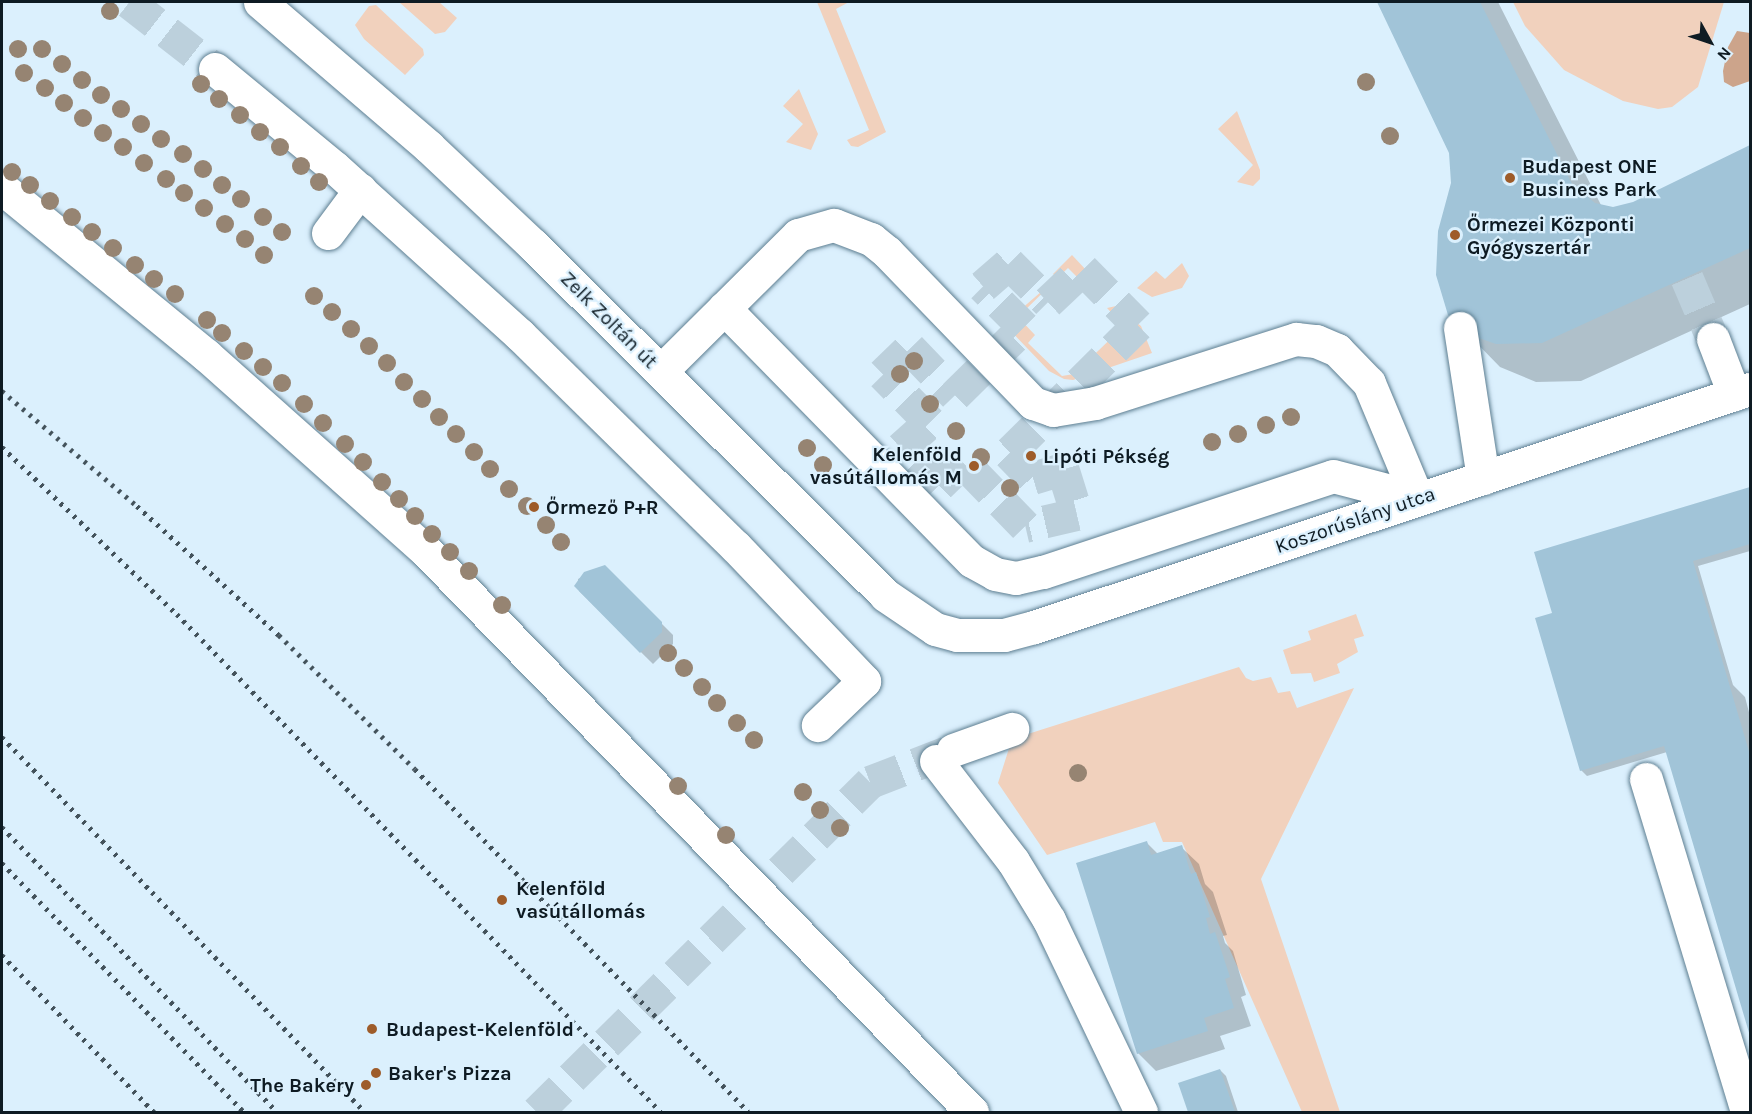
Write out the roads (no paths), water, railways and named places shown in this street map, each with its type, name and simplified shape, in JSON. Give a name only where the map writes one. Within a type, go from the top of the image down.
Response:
[{"type":"street","name":"Zelk Zoltán út","points":[[260,2],[429,147],[661,371],[885,595],[935,629],[957,635]]},
{"type":"street","points":[[215,69],[360,190],[520,336],[735,546],[864,681],[819,725]]},
{"type":"street","points":[[2,188],[206,355],[426,551],[972,1113]]},
{"type":"street","points":[[328,233],[360,190]]},
{"type":"street","points":[[661,371],[798,235],[834,225],[871,239],[887,252],[1033,403],[1053,410],[1095,403],[1296,339],[1317,341],[1354,364],[1369,383],[1417,498]]},
{"type":"street","points":[[724,308],[972,561],[994,574],[1016,578],[1043,572],[1333,476],[1417,498]]},
{"type":"street","points":[[1460,328],[1483,478]]},
{"type":"street","points":[[1713,339],[1742,392]]},
{"type":"street","name":"Koszorúslány utca","points":[[957,635],[1004,635],[1034,627],[1742,392]]},
{"type":"street","points":[[1012,729],[945,756],[1049,920],[1138,1110]]},
{"type":"street","points":[[1647,779],[1747,1113]]},
{"type":"tunnel","points":[[129,2],[215,69]]},
{"type":"tunnel","points":[[1009,263],[1048,302],[1083,269],[1138,325],[1009,453],[1033,478],[1063,469],[1077,514],[1025,526],[963,462],[938,486],[901,448],[930,422],[883,374],[910,348],[955,395],[1024,327],[983,286],[1009,263]]},
{"type":"tunnel","points":[[1687,278],[1713,339]]},
{"type":"tunnel","points":[[537,1112],[870,782],[953,750]]},
{"type":"railway","points":[[2,391],[137,506],[279,635],[415,769],[748,1112]]},
{"type":"railway","points":[[2,447],[177,614],[661,1112]]},
{"type":"railway","points":[[2,737],[365,1112]]},
{"type":"railway","points":[[2,827],[277,1112]]},
{"type":"railway","points":[[2,863],[244,1112]]},
{"type":"railway","points":[[2,955],[154,1112]]},
{"type":"place","name":"Budapest ONE Business Park","points":[[1510,178]]},
{"type":"place","name":"Őrmezei Központi Gyógyszertár","points":[[1455,235]]},
{"type":"place","name":"Lipóti Pékség","points":[[1031,456]]},
{"type":"place","name":"Kelenföld vasútállomás M","points":[[974,466]]},
{"type":"place","name":"Őrmező P+R","points":[[534,507]]},
{"type":"place","name":"Kelenföld vasútállomás","points":[[502,900]]},
{"type":"place","name":"Budapest-Kelenföld","points":[[372,1029]]},
{"type":"place","name":"Baker's Pizza","points":[[376,1073]]},
{"type":"place","name":"The Bakery","points":[[366,1085]]}]
